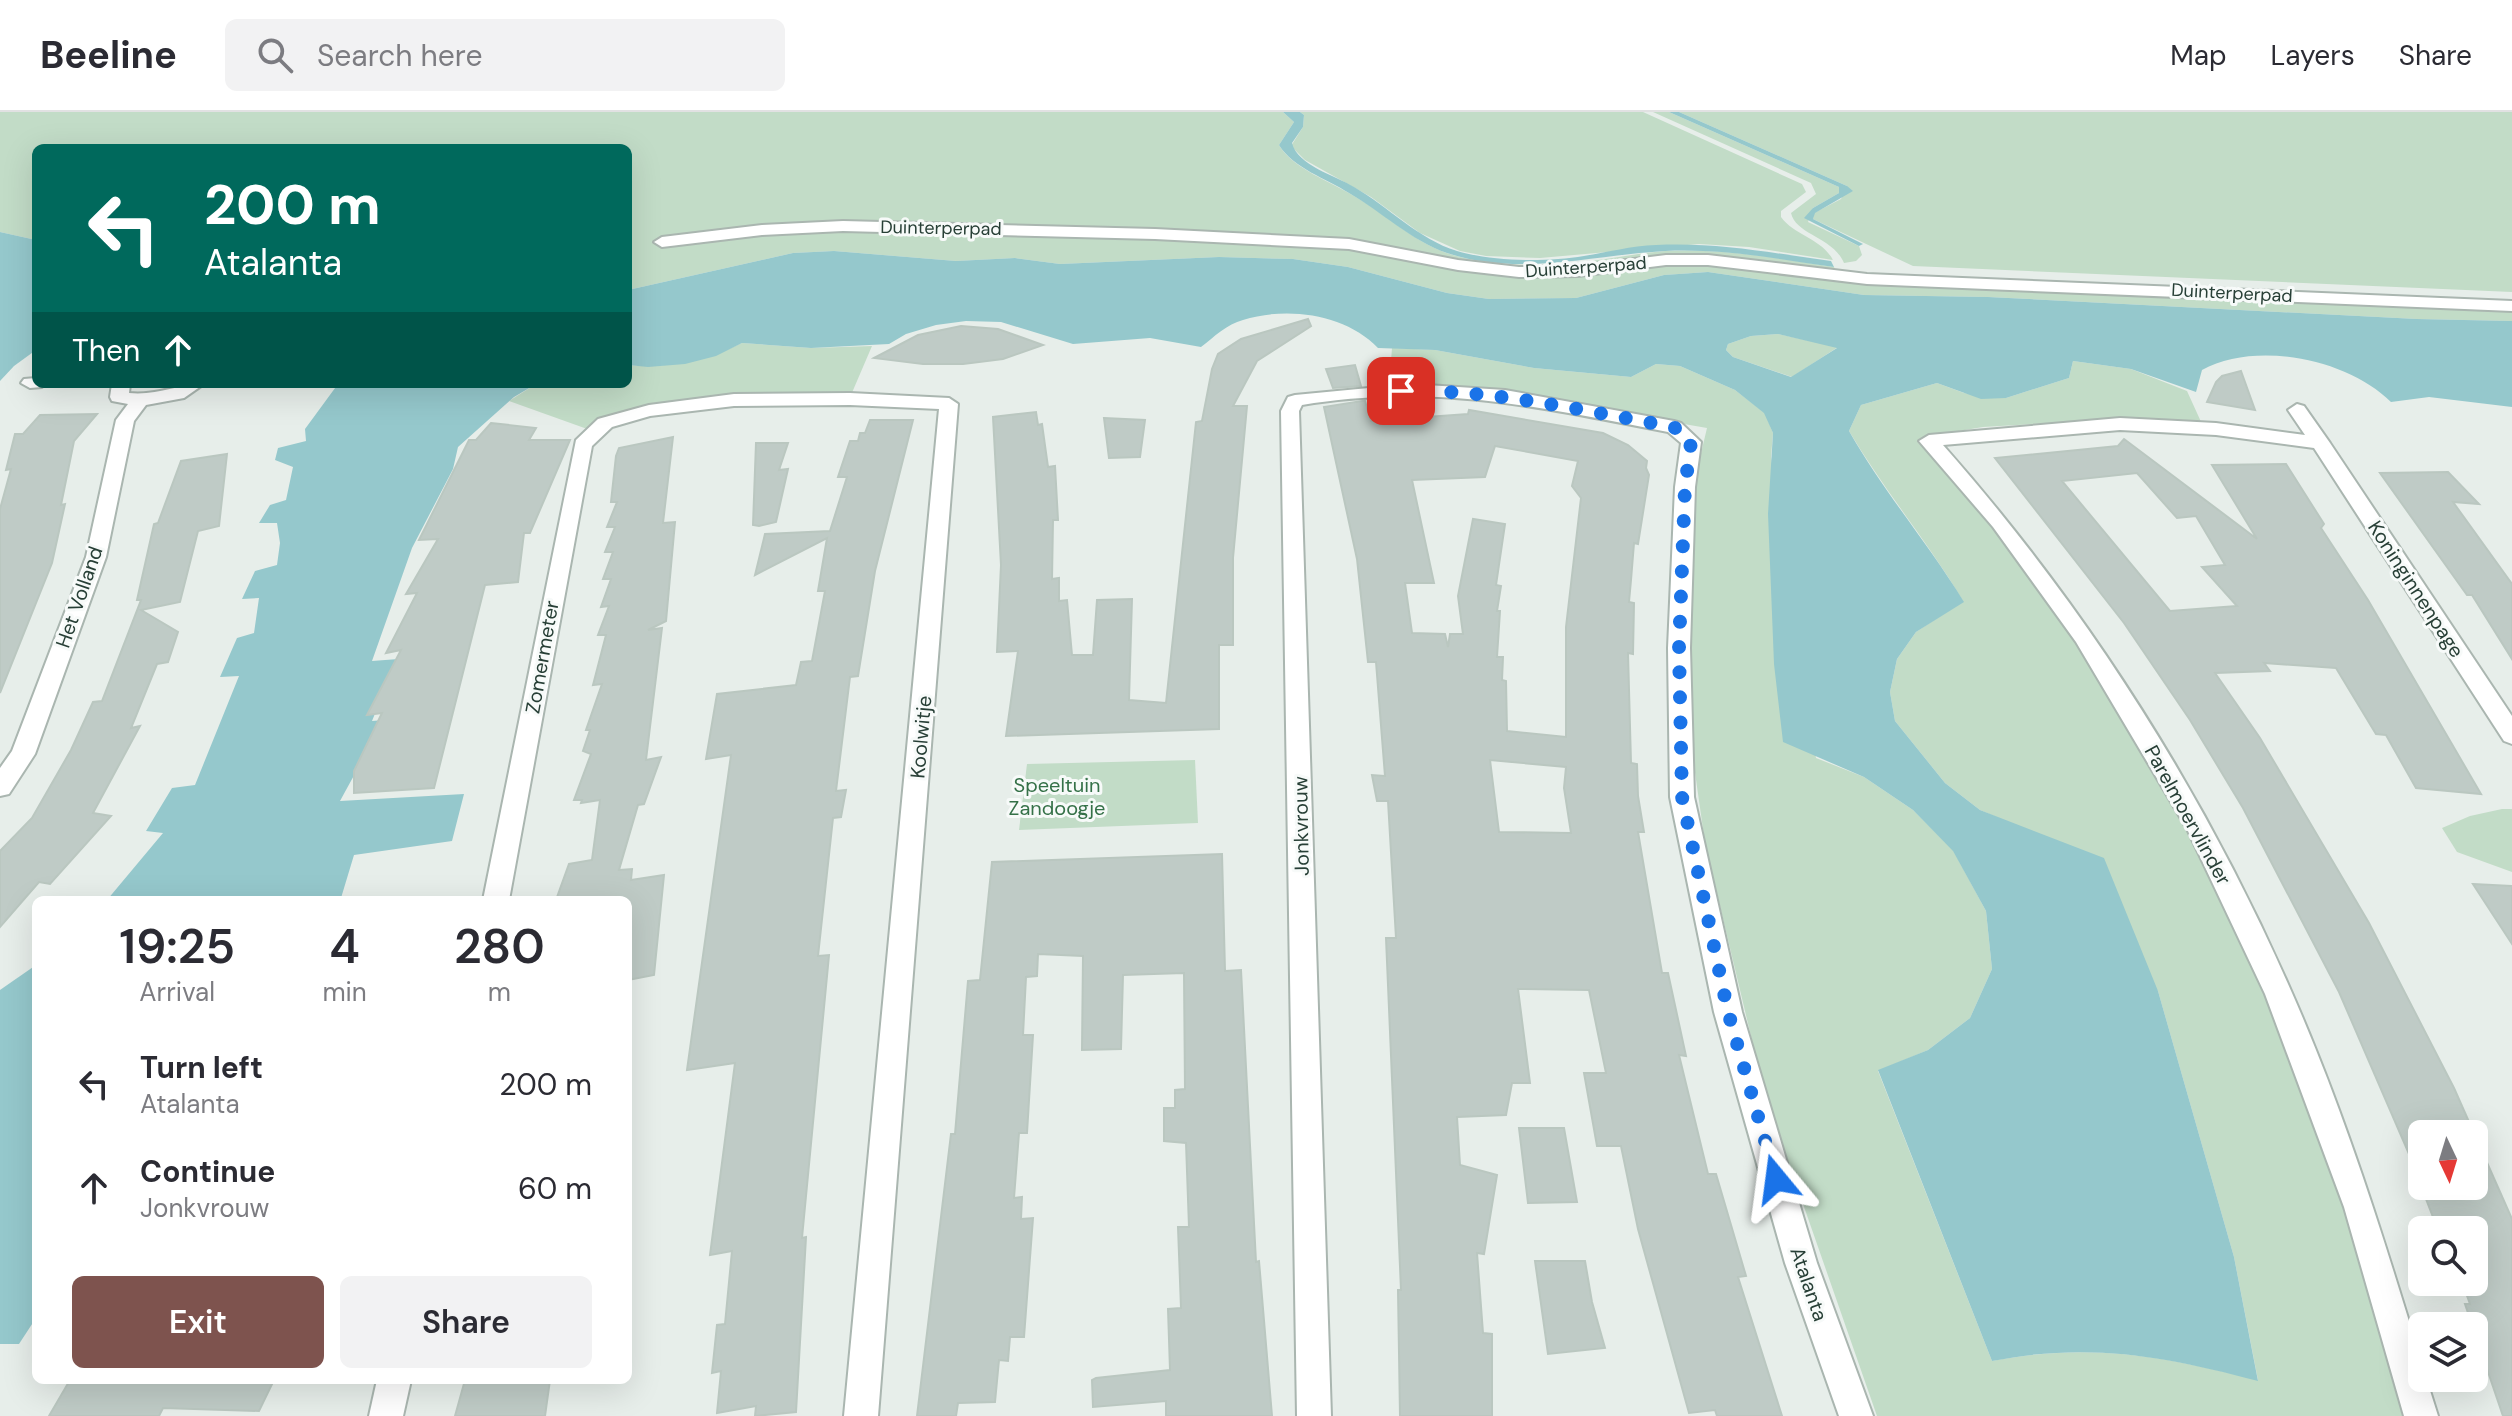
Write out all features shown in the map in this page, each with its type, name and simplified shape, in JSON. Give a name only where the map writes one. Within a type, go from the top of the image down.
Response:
[{"type":"street","name":"Duinterperpad","points":[[662,242],[762,230],[843,226],[1184,235],[1349,244],[1458,265],[1519,272],[1578,271],[1666,260],[1708,260],[1867,279],[2512,306]]},
{"type":"street","points":[[120,388],[119,397],[139,402],[183,393],[190,388]]},
{"type":"street","name":"Jonkvrouw","points":[[1314,1416],[1290,411],[1295,401],[1318,397],[1401,391],[1459,391]]},
{"type":"street","name":"Atalanta","points":[[1459,391],[1674,427],[1691,442],[1685,487],[1679,648],[1682,797],[1728,1012],[1801,1263],[1856,1416]]},
{"type":"street","name":"Koolwitje","points":[[605,423],[649,411],[734,400],[850,399],[949,404],[861,1416]]},
{"type":"street","name":"Het Volland","points":[[0,787],[23,754],[96,557],[125,420],[139,402]]},
{"type":"street","name":"Koninginnenpage","points":[[2297,410],[2512,735]]},
{"type":"street","name":"Zomermeter","points":[[497,896],[572,490],[583,444],[605,423]]},
{"type":"street","name":"Parelmoervlinder","points":[[2320,443],[2216,429],[2120,424],[1929,441],[2000,522],[2084,637],[2198,825],[2279,994],[2359,1207],[2421,1416]]},
{"type":"street","points":[[386,1416],[393,1384]]},
{"type":"green space","points":[[0,112],[1283,112],[1294,122],[1279,145],[1293,161],[1426,244],[1453,255],[1533,265],[1665,251],[1708,251],[1834,267],[1836,272],[1707,257],[1665,258],[1577,268],[1519,269],[1459,262],[1349,241],[1155,231],[844,223],[762,227],[662,240],[665,244],[762,232],[842,228],[1154,236],[1348,247],[1519,275],[1709,262],[1872,285],[2028,286],[2512,308],[2512,321],[1988,297],[1864,295],[1708,272],[1664,275],[1576,298],[1489,299],[1447,293],[1348,267],[1293,259],[1219,257],[1060,264],[1015,258],[956,261],[834,251],[793,253],[632,289],[632,144],[32,144],[32,239],[0,232]]},
{"type":"green space","points":[[1300,112],[1643,112],[1802,184],[1806,192],[1781,211],[1781,217],[1793,229],[1822,247],[1833,260],[1749,247],[1699,244],[1540,258],[1486,256],[1460,251],[1420,233],[1371,197],[1305,160],[1291,146],[1303,127],[1304,115]]},
{"type":"green space","points":[[1653,112],[1669,112],[1839,187],[1839,193],[1813,208],[1808,222],[1859,246],[1862,255],[1856,261],[1844,263],[1832,247],[1794,220],[1791,213],[1816,194],[1811,183]]},
{"type":"green space","points":[[1679,112],[2512,112],[2512,292],[1913,266],[1813,219],[1814,213],[1841,199],[1847,186]]},
{"type":"green space","points":[[1778,334],[1838,347],[1792,377],[1733,357],[1726,350],[1728,344],[1751,336]]},
{"type":"green space","points":[[742,343],[811,348],[872,346],[851,395],[645,408],[590,430],[509,401],[530,388],[632,388],[632,365],[687,362]]},
{"type":"green space","points":[[1392,348],[1435,350],[1534,368],[1631,377],[1656,364],[1680,366],[1735,390],[1765,413],[1773,433],[1771,457],[1816,758],[1864,777],[1913,810],[1953,850],[1986,911],[1992,969],[1970,1018],[1928,1050],[1878,1071],[1992,1361],[2062,1353],[2126,1354],[2190,1364],[2258,1380],[2234,1257],[2158,991],[2029,831],[1980,810],[1945,783],[1895,721],[1890,692],[1897,659],[1916,632],[1963,601],[1849,431],[1861,405],[1937,383],[1964,393],[2006,398],[2069,378],[2073,361],[2131,369],[2187,391],[2202,424],[2136,418],[1983,427],[1947,433],[1936,447],[1939,463],[1963,494],[2002,533],[2051,596],[2184,812],[2275,1005],[2362,1254],[2403,1416],[1877,1416],[1765,1095],[1705,843],[1683,688],[1683,620],[1698,466],[1707,428],[1470,387],[1389,387]]},
{"type":"green space","name":"Speeltuin Zandoogje","points":[[1195,760],[1198,823],[1019,830],[1027,764]]},
{"type":"green space","points":[[2512,809],[2512,872],[2457,852],[2442,828],[2470,816]]},
{"type":"water","points":[[1283,112],[1300,112],[1304,115],[1303,127],[1292,143],[1301,158],[1367,195],[1429,239],[1457,251],[1503,259],[1537,260],[1679,244],[1831,261],[1834,267],[1707,251],[1665,251],[1529,264],[1474,260],[1447,253],[1421,241],[1361,200],[1293,160],[1279,145],[1294,122]]},
{"type":"water","points":[[1669,112],[1679,112],[1847,186],[1853,191],[1815,213],[1813,219],[1863,244],[1859,246],[1804,218],[1813,208],[1839,193],[1839,187]]},
{"type":"water","points":[[0,232],[32,239],[32,353],[0,381]]},
{"type":"water","points":[[834,251],[956,261],[1015,258],[1060,264],[1219,257],[1293,259],[1348,267],[1447,293],[1489,299],[1576,298],[1664,275],[1708,272],[1864,295],[1988,297],[2512,321],[2512,407],[2429,397],[2391,402],[2373,387],[2327,365],[2274,356],[2248,356],[2202,370],[2196,392],[2131,369],[2073,361],[2069,378],[2006,398],[1981,399],[1937,383],[1861,405],[1849,431],[1964,602],[1916,632],[1897,659],[1890,692],[1895,721],[1945,783],[1980,810],[2104,858],[2158,991],[2234,1257],[2258,1381],[2126,1354],[2061,1353],[1992,1361],[1878,1070],[1928,1050],[1970,1018],[1992,969],[1986,911],[1953,851],[1913,810],[1864,777],[1783,742],[1774,664],[1768,514],[1773,433],[1764,413],[1735,390],[1680,366],[1656,364],[1631,377],[1534,368],[1435,350],[1378,348],[1350,327],[1297,314],[1260,316],[1237,322],[1201,347],[1150,338],[1073,344],[1001,322],[966,321],[936,325],[906,334],[889,344],[811,348],[742,343],[716,356],[685,364],[648,367],[632,365],[632,289],[793,253]],"holes":[[[1778,334],[1837,348],[1791,377],[1733,357],[1726,350],[1728,344],[1751,336]]]},
{"type":"water","points":[[335,388],[529,388],[514,397],[458,447],[453,469],[412,548],[372,661],[425,657],[387,684],[372,721],[411,718],[369,748],[340,801],[464,794],[452,841],[354,855],[342,896],[110,896],[163,833],[146,831],[172,788],[195,785],[239,676],[220,677],[237,638],[254,633],[259,598],[242,599],[255,571],[277,565],[280,543],[277,523],[259,523],[270,505],[286,500],[293,467],[275,460],[278,448],[306,441],[305,429]]},
{"type":"water","points":[[32,968],[32,1324],[19,1344],[0,1344],[0,990]]},
{"type":"building","points":[[1308,319],[1311,326],[1257,361],[1233,406],[1247,406],[1233,558],[1233,645],[1219,645],[1219,729],[1006,736],[1018,651],[997,652],[1001,565],[993,417],[1036,412],[1038,425],[1042,424],[1048,467],[1055,466],[1058,520],[1053,520],[1052,579],[1059,578],[1059,601],[1067,600],[1072,655],[1093,655],[1097,600],[1132,599],[1129,700],[1166,703],[1196,422],[1202,421],[1212,369],[1218,354],[1241,339]]},
{"type":"building","points":[[961,326],[998,329],[1043,345],[1003,359],[963,364],[923,364],[874,358],[918,335]]},
{"type":"building","points":[[1355,365],[1361,386],[1333,388],[1326,369]]},
{"type":"building","points":[[2241,371],[2255,410],[2207,402],[2222,376]]},
{"type":"building","points":[[1365,401],[1371,421],[1468,414],[1469,410],[1603,433],[1628,445],[1647,461],[1649,475],[1638,544],[1634,543],[1629,602],[1634,603],[1633,654],[1628,653],[1631,763],[1637,764],[1644,832],[1638,832],[1662,973],[1668,973],[1686,1056],[1679,1055],[1708,1174],[1716,1174],[1746,1276],[1738,1277],[1782,1416],[1717,1416],[1715,1410],[1689,1413],[1638,1229],[1621,1146],[1597,1146],[1584,1073],[1606,1073],[1589,990],[1518,989],[1530,1083],[1512,1083],[1506,1115],[1457,1117],[1460,1165],[1497,1175],[1484,1254],[1477,1253],[1483,1333],[1492,1334],[1492,1416],[1400,1416],[1398,1290],[1401,1290],[1386,938],[1396,938],[1388,801],[1377,801],[1372,775],[1385,776],[1376,662],[1368,662],[1357,559],[1324,407]],"holes":[[[1495,446],[1578,461],[1572,486],[1581,498],[1566,627],[1566,737],[1507,731],[1503,657],[1497,657],[1500,611],[1497,611],[1501,586],[1496,585],[1505,524],[1473,519],[1458,596],[1463,634],[1450,634],[1448,647],[1445,634],[1412,633],[1405,583],[1434,583],[1412,480],[1485,477]],[[1490,760],[1566,767],[1564,788],[1571,833],[1499,832]]]},
{"type":"building","points":[[97,414],[74,441],[52,563],[0,693],[0,509],[11,469],[6,470],[15,434],[23,434],[40,415]]},
{"type":"building","points":[[1104,418],[1145,420],[1140,457],[1109,458]]},
{"type":"building","points":[[870,420],[913,420],[875,571],[858,676],[850,677],[836,791],[846,790],[841,817],[833,818],[818,956],[829,955],[802,1238],[806,1237],[796,1412],[755,1416],[756,1406],[717,1413],[721,1371],[712,1373],[717,1325],[725,1324],[732,1251],[710,1255],[735,1063],[687,1070],[731,755],[706,759],[717,694],[796,685],[801,662],[812,661],[825,591],[818,591],[827,538],[755,575],[765,534],[830,531],[847,477],[838,477],[850,441],[858,441]]},
{"type":"building","points":[[491,423],[536,428],[529,440],[570,440],[530,533],[524,533],[518,582],[485,585],[434,788],[354,793],[354,771],[382,713],[367,715],[401,650],[386,653],[417,593],[406,594],[438,539],[419,540],[469,440],[476,440]]},
{"type":"building","points":[[673,437],[663,523],[675,522],[666,621],[648,630],[662,628],[646,760],[661,757],[644,804],[638,805],[619,870],[632,869],[631,880],[664,875],[654,975],[632,979],[632,896],[557,896],[569,864],[592,860],[600,800],[581,803],[582,800],[574,800],[591,754],[583,751],[590,730],[586,730],[602,684],[593,685],[606,635],[598,635],[609,606],[601,607],[611,579],[603,579],[613,552],[605,552],[615,527],[607,527],[617,502],[611,502],[619,448]]},
{"type":"building","points":[[2124,439],[2257,539],[2212,465],[2286,464],[2324,524],[2321,528],[2368,600],[2481,794],[2416,788],[2386,735],[2376,734],[2336,668],[2264,663],[2270,671],[2215,673],[2260,738],[2369,923],[2468,1120],[2408,1120],[2408,1152],[2339,992],[2243,808],[2190,720],[2124,623],[1995,458],[2118,446]],"holes":[[[2137,473],[2177,518],[2196,516],[2225,565],[2202,567],[2237,606],[2170,611],[2062,481]]]},
{"type":"building","points":[[756,443],[788,443],[779,470],[788,469],[776,522],[759,526],[753,525]]},
{"type":"building","points":[[227,454],[219,526],[198,531],[180,602],[141,610],[178,632],[168,662],[157,664],[131,728],[140,726],[93,813],[111,816],[50,884],[39,882],[0,927],[0,851],[32,818],[71,750],[93,702],[102,701],[141,600],[137,600],[154,524],[158,523],[181,461]]},
{"type":"building","points":[[2448,472],[2479,504],[2453,502],[2512,584],[2512,659],[2472,595],[2467,595],[2380,473]]},
{"type":"building","points":[[1222,854],[1225,971],[1241,970],[1256,1262],[1259,1261],[1272,1416],[1166,1416],[1166,1401],[1093,1407],[1092,1380],[1096,1378],[1170,1370],[1168,1309],[1181,1308],[1178,1227],[1189,1227],[1186,1143],[1164,1141],[1164,1108],[1175,1108],[1175,1090],[1185,1089],[1184,973],[1123,975],[1121,1049],[1082,1050],[1083,956],[1038,954],[1037,976],[1026,977],[1023,1035],[1033,1035],[1027,1133],[1019,1133],[1014,1198],[1022,1197],[1021,1219],[1033,1218],[1024,1337],[1010,1337],[1008,1361],[999,1360],[995,1402],[958,1403],[956,1416],[917,1416],[951,1134],[955,1134],[968,981],[980,980],[992,862]]},
{"type":"building","points":[[2473,884],[2512,886],[2512,944]]},
{"type":"building","points":[[1519,1128],[1564,1128],[1577,1202],[1528,1203]]},
{"type":"building","points":[[2488,1165],[2512,1219],[2512,1416],[2503,1416],[2488,1372],[2488,1312],[2468,1312],[2465,1304],[2470,1304],[2467,1296],[2488,1296],[2488,1216],[2433,1216],[2426,1200],[2488,1200]]},
{"type":"building","points":[[1535,1261],[1585,1261],[1605,1348],[1548,1354]]},
{"type":"building","points":[[68,1384],[272,1384],[259,1411],[163,1408],[159,1416],[49,1416]]},
{"type":"building","points":[[464,1384],[549,1384],[545,1416],[455,1416]]},
{"type":"route","points":[[1401,391],[1447,390],[1517,399],[1674,427],[1691,442],[1685,487],[1679,648],[1682,797],[1728,1012],[1776,1179]]}]
